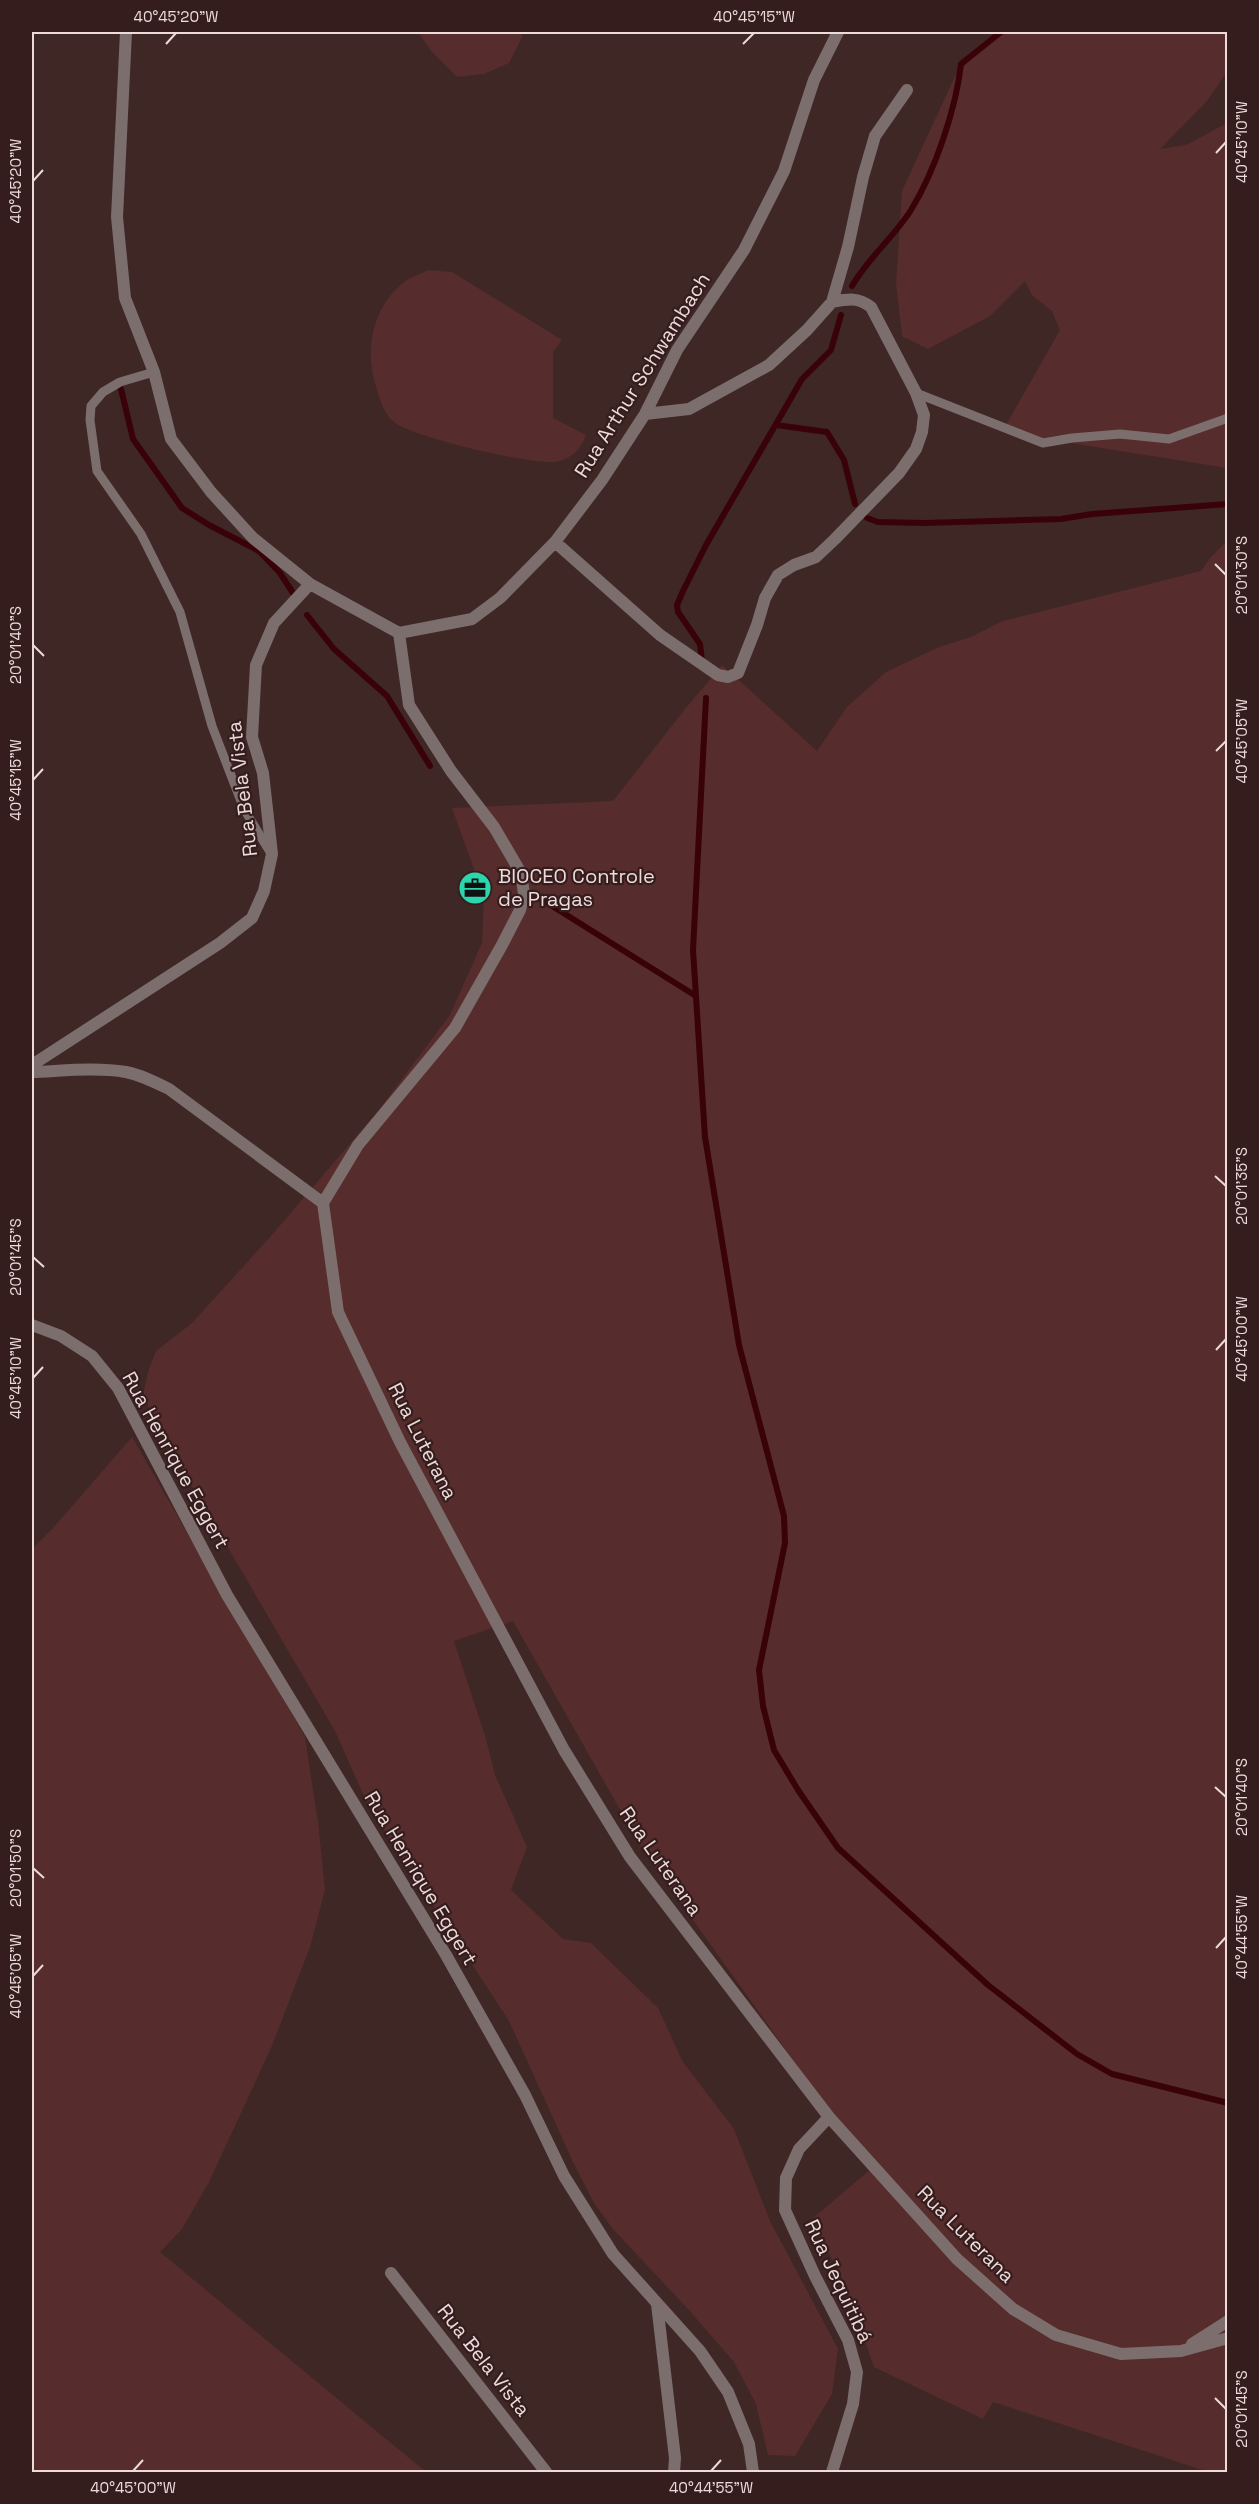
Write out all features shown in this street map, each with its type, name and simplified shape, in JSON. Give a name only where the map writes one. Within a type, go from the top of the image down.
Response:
[{"type":"street","points":[[32,1072],[127,1072],[149,1079],[169,1089],[323,1203],[358,1145],[454,1028],[502,945],[520,910],[524,894],[521,873],[494,827],[451,771],[409,705],[399,633],[310,584],[253,538],[211,492],[171,440],[154,372],[125,298],[117,217],[126,32]]},
{"type":"street","name":"Rua Arthur Schwambach","points":[[399,633],[472,619],[500,598],[555,542],[602,480],[645,414],[677,350],[744,250],[784,171],[814,80],[838,32]]},
{"type":"street","points":[[645,414],[689,410],[769,365],[807,330],[832,302],[875,136],[907,90]]},
{"type":"street","points":[[555,542],[660,635],[718,675],[728,677],[738,673],[765,598],[778,575],[794,565],[816,557],[899,473],[915,449],[922,432],[924,415],[916,393],[871,307],[862,300],[851,298],[832,302]]},
{"type":"street","name":"Rua Bela Vista","points":[[32,1065],[220,943],[252,918],[264,891],[272,854],[263,773],[252,737],[256,664],[274,623],[310,584]]},
{"type":"street","name":"Rua Luterana","points":[[323,1203],[338,1312],[400,1442],[564,1750],[630,1857],[829,2117],[957,2259],[1013,2309],[1056,2335],[1121,2354],[1181,2351],[1227,2338]]},
{"type":"street","name":"Rua Henrique Eggert","points":[[32,1325],[61,1336],[92,1356],[118,1388],[227,1595],[446,1955],[525,2095],[564,2176],[613,2254],[700,2351],[728,2392],[749,2444],[753,2472]]},
{"type":"street","name":"Rua Jequitibá","points":[[829,2117],[798,2149],[786,2178],[785,2210],[848,2340],[857,2372],[853,2404],[831,2472]]},
{"type":"street","name":"Rua Bela Vista","points":[[391,2273],[546,2472]]},
{"type":"street","points":[[657,2304],[674,2447],[674,2472]]},
{"type":"street","points":[[1181,2351],[1227,2321]]},
{"type":"lane","points":[[154,372],[120,382],[103,392],[91,406],[90,420],[97,471],[141,534],[180,612],[212,726],[244,809],[272,854]]},
{"type":"lane","points":[[916,393],[1043,443],[1120,434],[1169,439],[1227,417]]},
{"type":"shaded area","points":[[418,32],[522,32],[522,37],[509,63],[484,74],[457,77],[432,52]]},
{"type":"shaded area","points":[[999,32],[1227,32],[1227,72],[1207,101],[1160,149],[1186,145],[1227,123],[1227,468],[1002,432],[1060,330],[1052,311],[1032,295],[1025,281],[990,316],[928,349],[902,336],[896,283],[902,191],[956,74]]},
{"type":"shaded area","points":[[428,270],[452,272],[562,340],[553,352],[553,418],[586,435],[574,454],[553,462],[520,459],[423,435],[405,428],[388,416],[381,403],[373,376],[371,346],[373,332],[384,305],[393,293],[406,280]]},
{"type":"shaded area","points":[[1227,541],[1227,2472],[1209,2472],[993,2402],[983,2419],[874,2367],[847,2289],[812,2219],[871,2169],[643,1850],[513,1621],[454,1641],[486,1739],[495,1775],[527,1847],[511,1890],[563,1939],[591,1943],[658,2008],[683,2062],[734,2129],[770,2221],[838,2349],[832,2394],[795,2456],[768,2455],[756,2404],[734,2362],[613,2229],[594,2203],[509,2021],[368,1805],[335,1731],[174,1455],[143,1396],[148,1372],[156,1351],[192,1323],[271,1236],[378,1111],[450,1015],[482,943],[484,897],[452,808],[613,801],[722,665],[817,751],[847,707],[886,672],[939,647],[971,637],[1003,621],[1201,571]]},
{"type":"shaded area","points":[[132,1437],[305,1737],[318,1822],[325,1890],[310,1947],[271,2048],[209,2182],[182,2229],[160,2252],[426,2472],[32,2472],[32,1549]]},
{"type":"waterway","points":[[852,286],[904,220],[920,194],[936,159],[949,120],[961,64],[1001,32]]},
{"type":"waterway","points":[[702,661],[700,644],[678,612],[677,605],[706,545],[802,379],[831,350],[841,315]]},
{"type":"waterway","points":[[121,389],[133,439],[182,508],[259,551],[280,573],[293,593]]},
{"type":"waterway","points":[[776,425],[827,432],[844,460],[855,504]]},
{"type":"waterway","points":[[867,518],[878,522],[925,523],[1061,519],[1092,514],[1228,504]]},
{"type":"waterway","points":[[307,615],[334,649],[387,696],[430,766]]},
{"type":"waterway","points":[[706,698],[693,950],[705,1137],[739,1345],[784,1516],[785,1543],[759,1670],[763,1706],[774,1750],[838,1848],[988,1985],[1077,2054],[1112,2074],[1228,2103]]},
{"type":"waterway","points":[[533,894],[696,996]]},
{"type":"place","name":"BIOCEO Controle de Pragas","points":[[475,888]]}]
